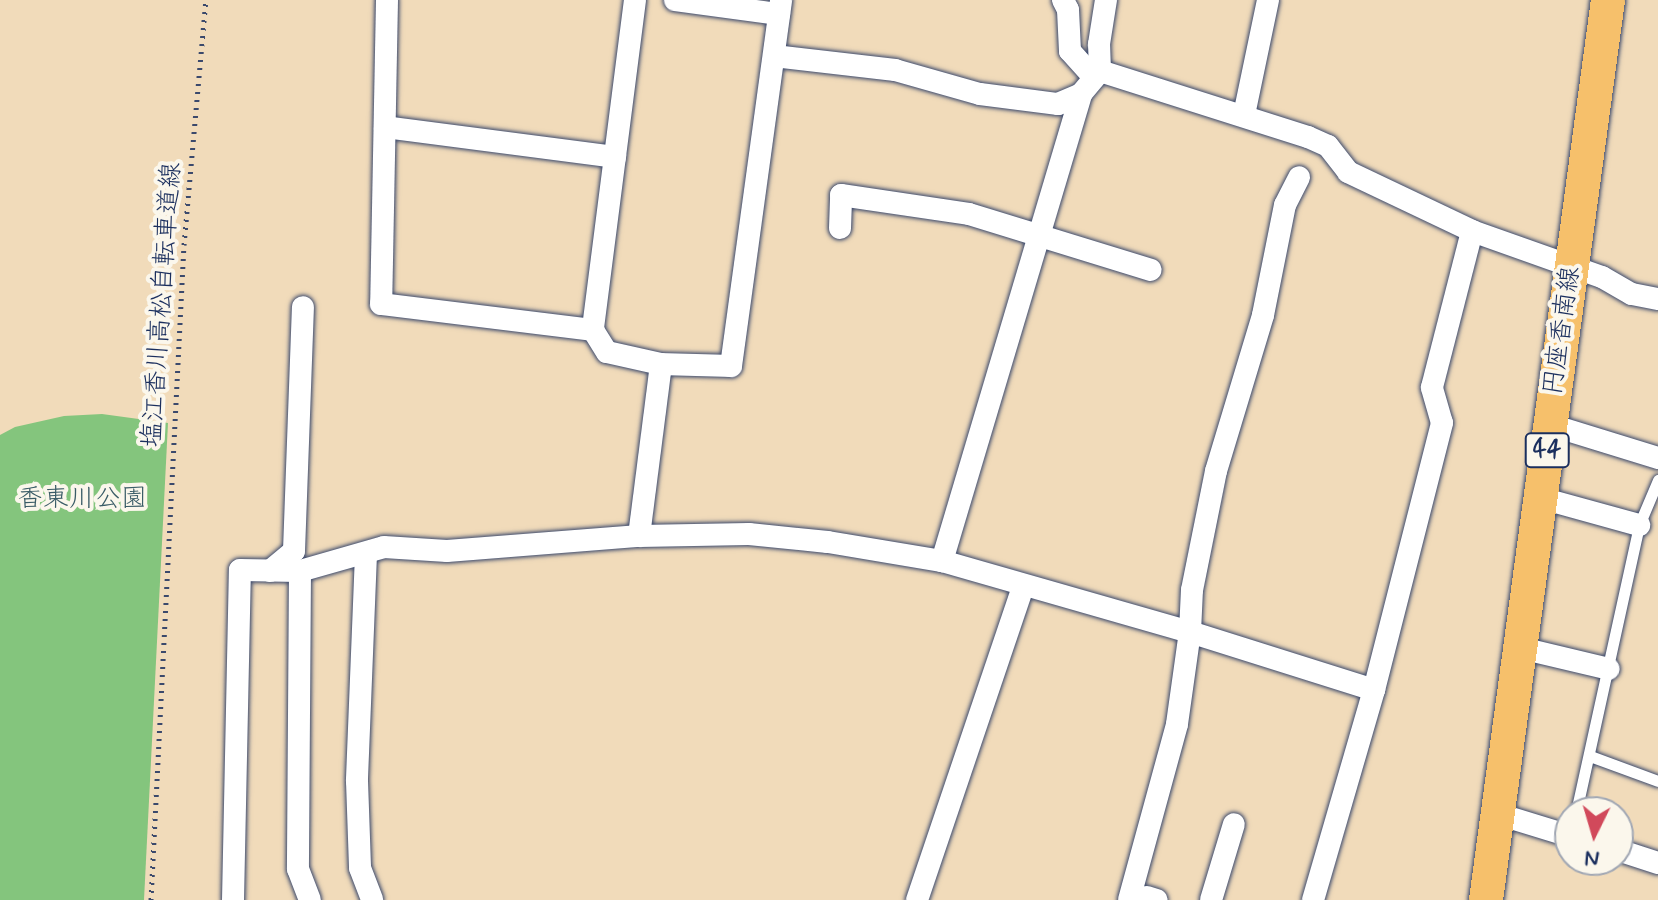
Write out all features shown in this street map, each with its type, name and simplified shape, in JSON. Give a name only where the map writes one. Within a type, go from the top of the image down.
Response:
[{"type":"main road","name":"円座香南線","points":[[1486,900],[1608,0]]},
{"type":"street","points":[[387,0],[381,304],[593,330]]},
{"type":"street","points":[[635,0],[593,330],[607,352],[661,364],[731,366],[780,7],[675,0]]},
{"type":"street","points":[[1063,0],[1068,10],[1070,51],[1092,81],[1244,115],[1328,146],[1348,172],[1472,231],[1602,277],[1632,294],[1658,299]]},
{"type":"street","points":[[942,561],[1038,236],[1092,81],[1106,0]]},
{"type":"street","points":[[1244,115],[1268,0]]},
{"type":"street","points":[[774,56],[895,70],[980,94],[1058,104],[1092,81]]},
{"type":"street","points":[[385,127],[615,157]]},
{"type":"street","points":[[1144,899],[1177,724],[1190,632],[1192,590],[1216,471],[1263,315],[1285,205],[1299,177]]},
{"type":"street","points":[[840,228],[841,195],[969,214],[1151,270]]},
{"type":"street","points":[[1313,900],[1374,690],[1442,423],[1432,387],[1472,231]]},
{"type":"street","points":[[270,571],[294,551],[303,307]]},
{"type":"street","points":[[639,536],[661,364]]},
{"type":"street","points":[[1551,425],[1658,458]]},
{"type":"street","points":[[1541,498],[1639,525]]},
{"type":"street","points":[[233,900],[240,570],[300,571],[384,547],[447,551],[639,536],[749,534],[828,542],[942,561],[1190,632],[1374,690]]},
{"type":"street","points":[[366,554],[357,781],[360,868],[372,900]]},
{"type":"street","points":[[300,571],[298,869],[310,900]]},
{"type":"street","points":[[917,900],[1023,586]]},
{"type":"street","points":[[1521,648],[1609,669]]},
{"type":"street","points":[[1498,814],[1554,831]]},
{"type":"street","points":[[1211,900],[1234,824]]},
{"type":"street","points":[[1634,855],[1658,863]]},
{"type":"lane","points":[[1580,796],[1639,525],[1658,480]]},
{"type":"lane","points":[[1590,756],[1658,781]]},
{"type":"path","name":"塩江香川高松自転車道線","points":[[151,900],[184,245],[206,0]]},
{"type":"green space","name":"香東川公園","points":[[102,414],[168,423],[144,900],[0,900],[0,435],[15,427],[64,416]]}]
